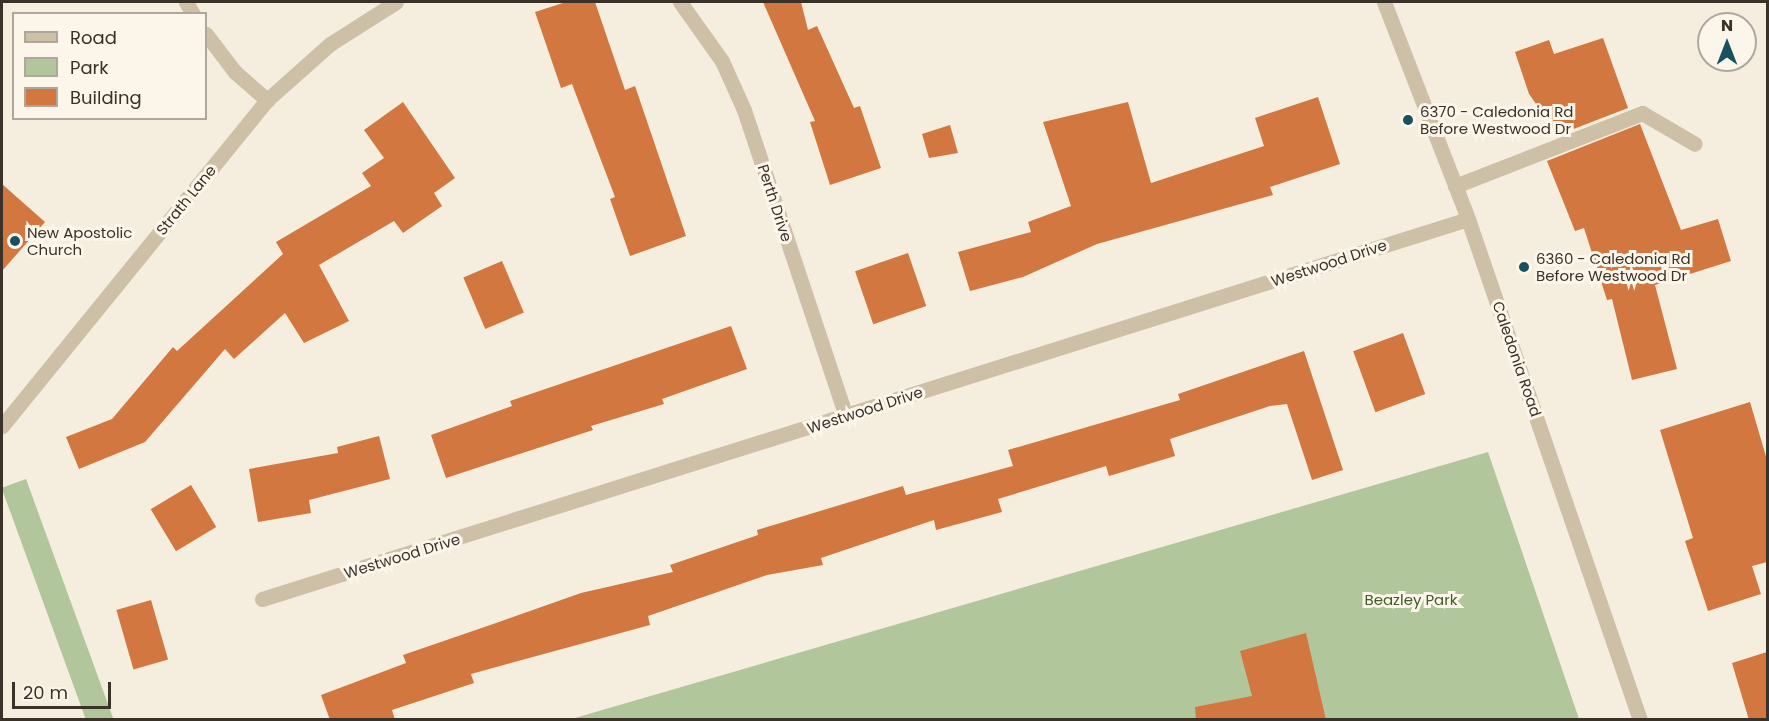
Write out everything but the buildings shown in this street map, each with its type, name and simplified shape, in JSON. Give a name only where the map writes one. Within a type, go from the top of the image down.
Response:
[{"type":"street","name":"Strath Lane","points":[[2,426],[267,100],[330,44],[396,2]]},
{"type":"street","name":"Perth Drive","points":[[680,2],[722,61],[744,110],[846,417]]},
{"type":"street","name":"Caledonia Road","points":[[1384,2],[1468,219],[1640,720]]},
{"type":"street","points":[[207,35],[235,72],[267,100]]},
{"type":"street","points":[[1455,186],[1642,113],[1695,144]]},
{"type":"street","name":"Westwood Drive","points":[[262,599],[846,417],[1468,219]]},
{"type":"green space","name":"Beazley Park","points":[[1488,452],[1579,719],[568,720]]},
{"type":"green space","points":[[26,479],[113,719],[86,720],[2,488]]},
{"type":"place","name":"6370 - Caledonia Rd Before Westwood Dr","points":[[1408,120]]},
{"type":"place","name":"New Apostolic Church","points":[[15,241]]},
{"type":"place","name":"6360 - Caledonia Rd Before Westwood Dr","points":[[1524,267]]}]
